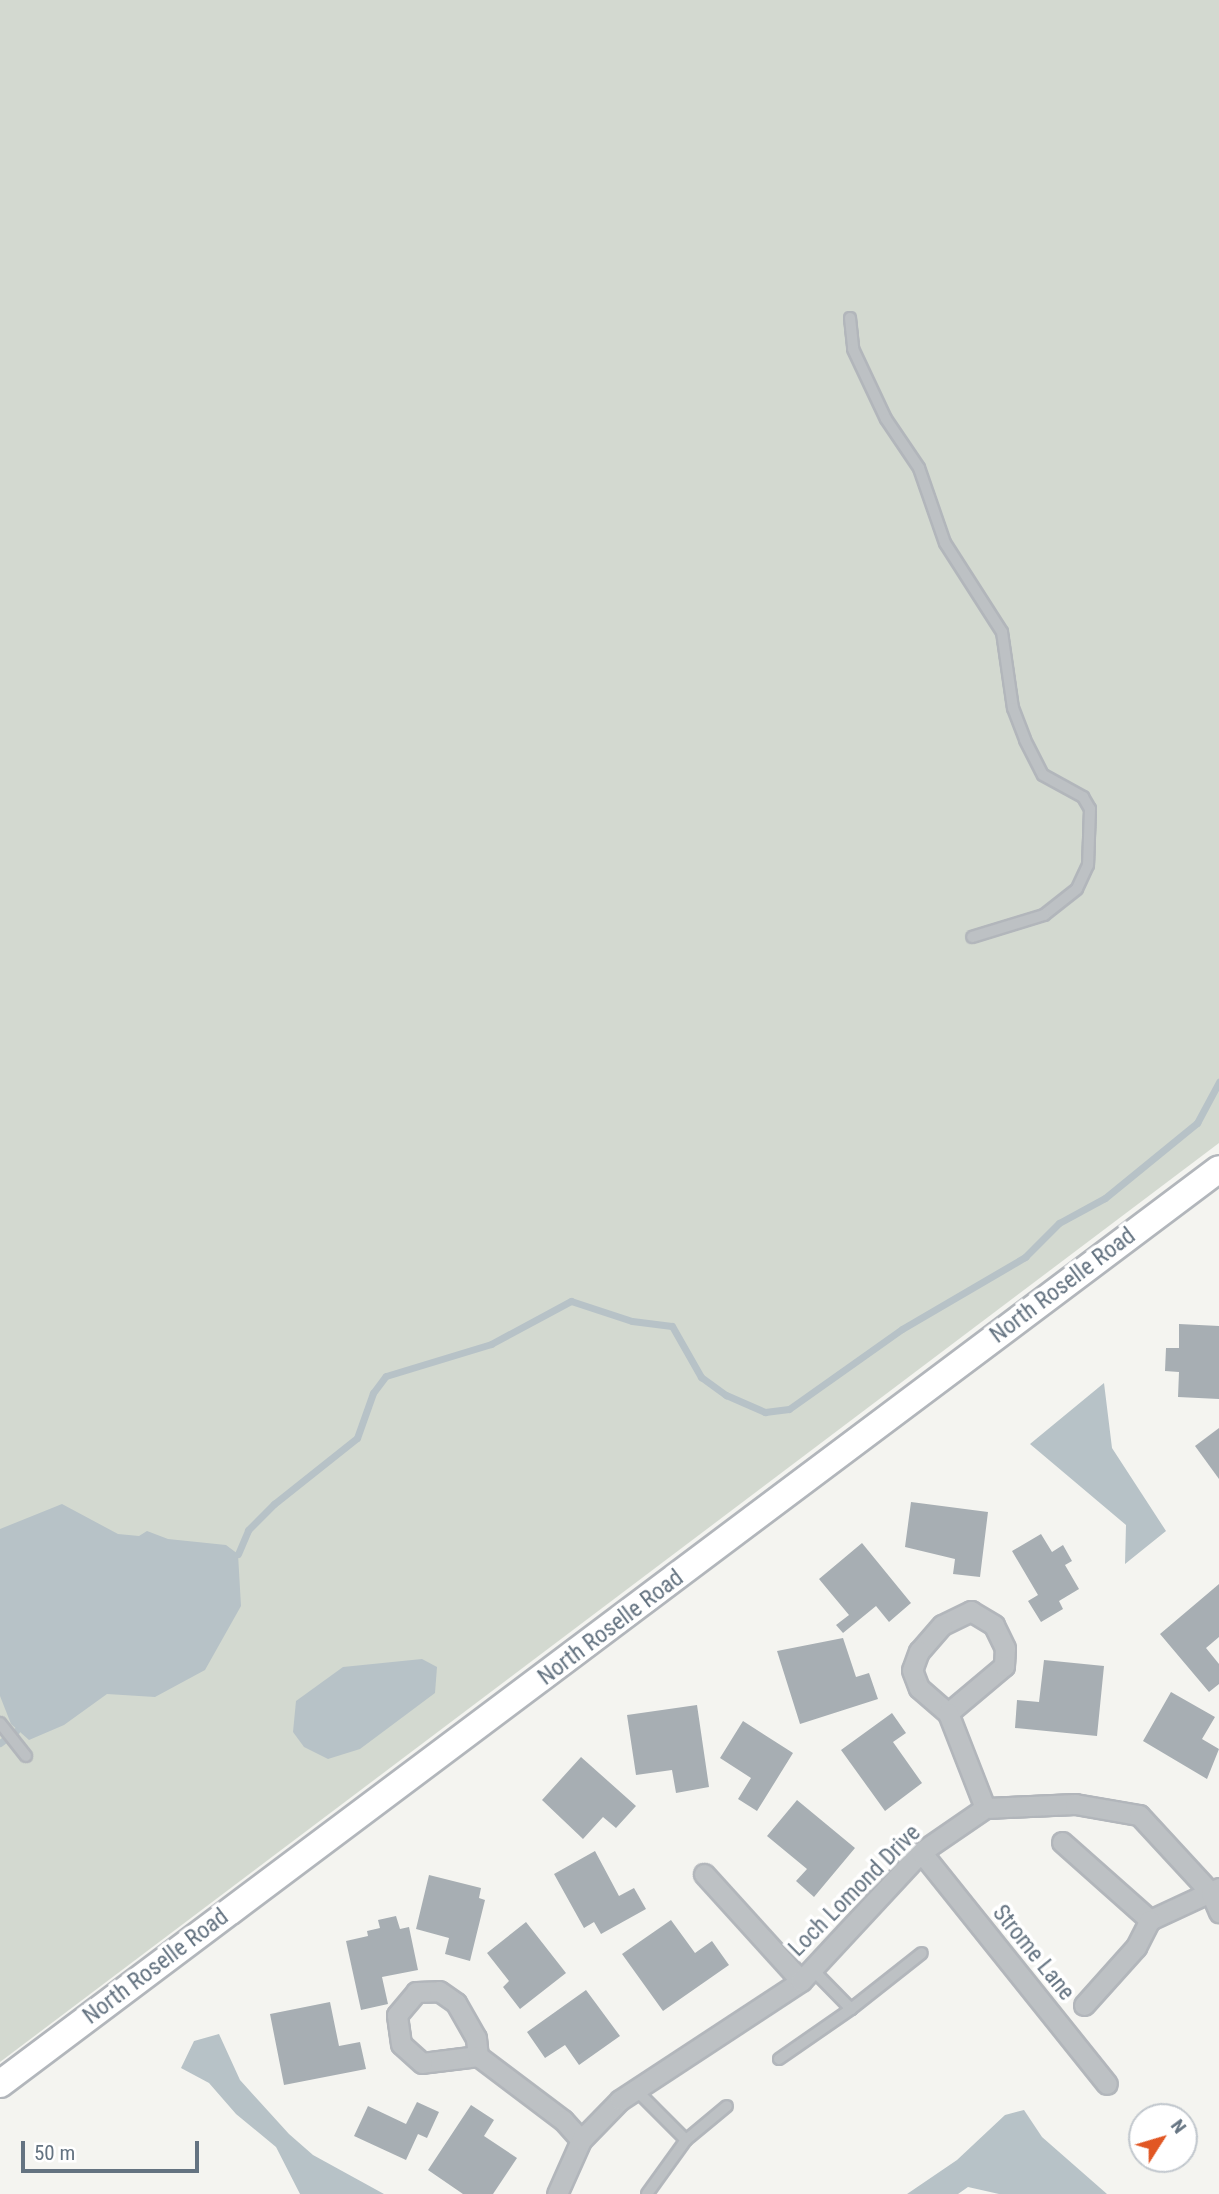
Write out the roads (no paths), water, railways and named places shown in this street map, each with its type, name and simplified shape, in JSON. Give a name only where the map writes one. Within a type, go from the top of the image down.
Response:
[{"type":"main road","name":"North Roselle Road","points":[[0,2084],[1219,1169]]},
{"type":"street","points":[[948,1713],[1004,1666],[1005,1648],[994,1625],[971,1611],[942,1625],[919,1651],[912,1670],[919,1688],[948,1713],[985,1808],[1074,1804],[1139,1815],[1215,1890],[1219,1912]]},
{"type":"street","name":"Loch Lomond Drive","points":[[557,2194],[581,2140],[634,2089],[806,1975],[921,1852],[985,1808]]},
{"type":"street","points":[[1062,1842],[1150,1920]]},
{"type":"street","name":"Strome Lane","points":[[921,1852],[1107,2084]]},
{"type":"street","points":[[704,1874],[806,1975]]},
{"type":"street","points":[[1084,2005],[1136,1947],[1150,1920],[1215,1890]]},
{"type":"street","points":[[478,2056],[422,2063],[401,2044],[397,2015],[416,1993],[439,1991],[469,2021],[478,2056],[563,2120],[581,2140]]},
{"type":"lane","points":[[850,318],[853,349],[886,419],[919,468],[945,543],[1002,632],[1009,654],[1013,708],[1025,740],[1048,780],[1083,797],[1090,809],[1088,865],[1077,889],[1044,915],[972,937]]},
{"type":"lane","points":[[2,1726],[26,1756]]},
{"type":"lane","points":[[779,2059],[851,2009],[922,1952]]},
{"type":"lane","points":[[806,1975],[851,2009]]},
{"type":"lane","points":[[634,2089],[686,2140]]},
{"type":"lane","points":[[647,2194],[686,2140],[727,2106]]},
{"type":"waterway","points":[[238,1554],[248,1530],[274,1504],[357,1438],[373,1393],[386,1376],[491,1344],[571,1301],[632,1321],[672,1326],[701,1377],[726,1395],[765,1412],[789,1409],[902,1329],[1025,1257],[1059,1223],[1105,1198],[1197,1123],[1219,1082]]},
{"type":"waterway","points":[[0,1743],[16,1731]]}]
